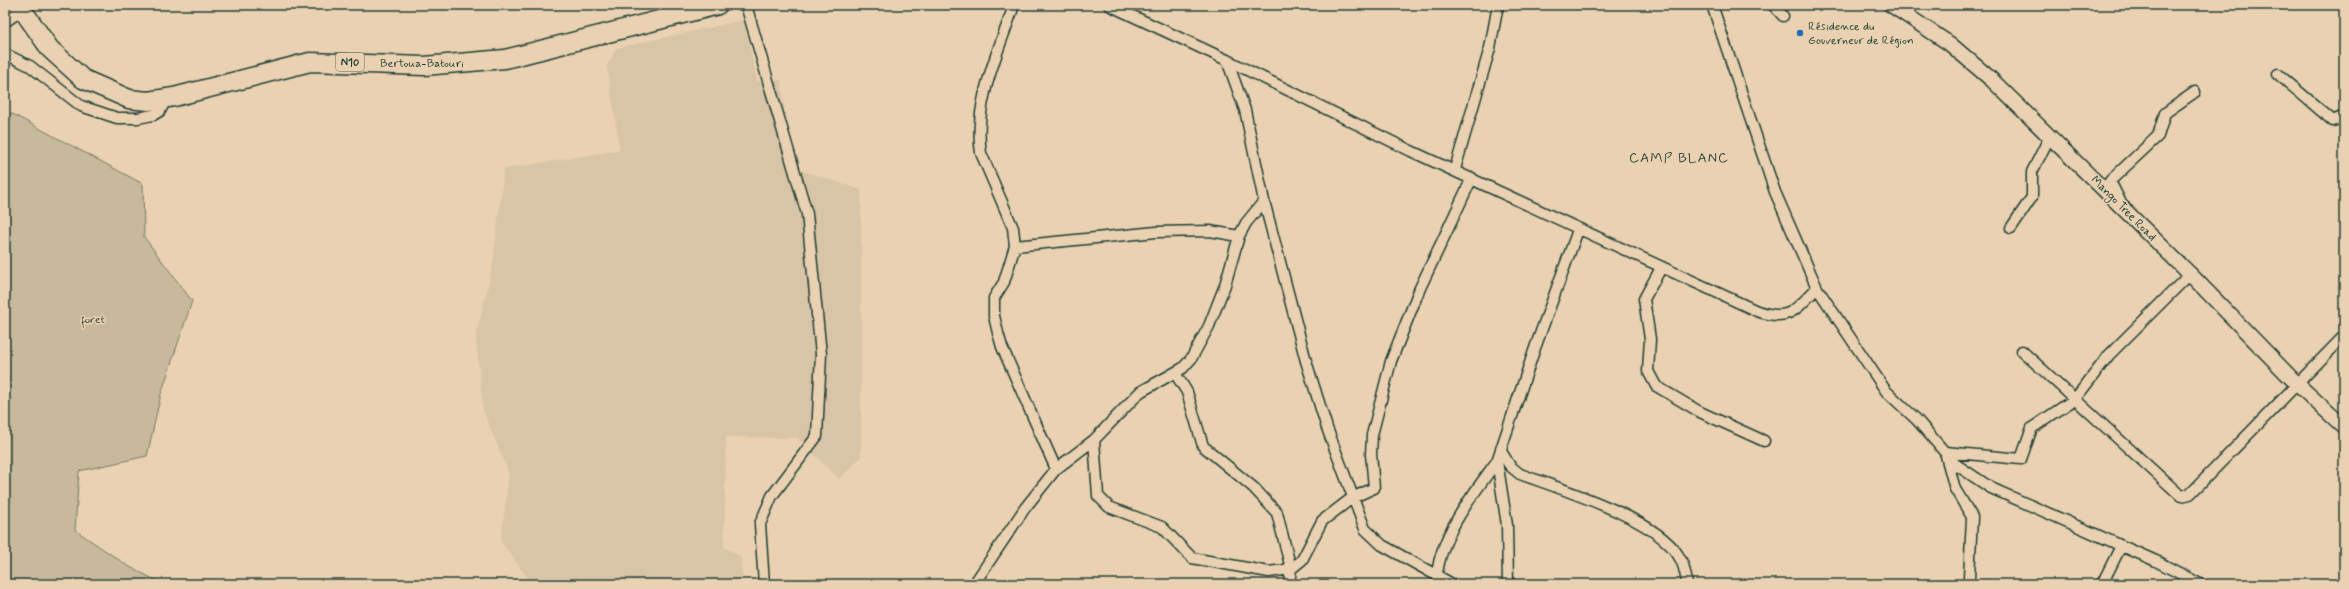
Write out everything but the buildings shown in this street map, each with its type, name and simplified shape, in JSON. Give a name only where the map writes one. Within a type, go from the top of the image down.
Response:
[{"type":"highway","name":"Bertoua-Batouri","points":[[20,7],[50,49],[83,79],[100,88],[134,100],[148,101],[167,98],[310,62],[424,66],[505,59],[718,5]]},
{"type":"main road","name":"Mango Tree Road","points":[[1891,5],[1950,44],[1992,80],[2121,205],[2296,384],[2344,427]]},
{"type":"street","points":[[746,5],[807,214],[821,354],[817,436],[772,496],[760,524],[764,584]]},
{"type":"street","points":[[1014,5],[986,90],[979,140],[981,152],[1013,228],[1015,246],[1004,282],[994,298],[994,316],[1002,347],[1056,469]]},
{"type":"street","points":[[1109,5],[1227,60],[1411,151],[1455,169],[1578,230],[1757,311],[1779,316],[1787,315],[1817,288]]},
{"type":"street","points":[[1455,169],[1490,48],[1498,5]]},
{"type":"street","points":[[1712,5],[1775,192],[1817,288],[1886,391],[1906,409],[1955,464],[1991,488],[2156,561],[2200,584]]},
{"type":"street","points":[[1773,5],[1784,16]]},
{"type":"street","points":[[5,22],[20,7]]},
{"type":"street","points":[[5,54],[30,66],[81,106],[117,118],[138,118],[153,115],[160,111],[167,98]]},
{"type":"street","points":[[1227,60],[1245,110],[1264,201],[1306,361],[1352,498],[1365,529],[1376,540],[1452,584]]},
{"type":"street","points":[[2278,74],[2333,121],[2344,116]]},
{"type":"street","points":[[2121,205],[2110,181],[2158,136],[2165,114],[2195,92]]},
{"type":"street","points":[[2011,228],[2032,197],[2032,172],[2050,136]]},
{"type":"street","points":[[1094,440],[1098,496],[1109,507],[1162,527],[1192,558],[1268,572],[1291,569],[1302,560],[1322,521],[1352,498],[1374,488],[1372,435],[1391,361],[1420,288],[1472,178]]},
{"type":"street","points":[[974,584],[1025,508],[1056,469],[1094,440],[1140,392],[1175,373],[1191,359],[1209,326],[1226,285],[1239,236],[1250,217],[1264,201]]},
{"type":"street","points":[[1437,575],[1439,560],[1450,534],[1499,456],[1535,348],[1578,230]]},
{"type":"street","points":[[1015,246],[1156,232],[1210,231],[1239,236]]},
{"type":"street","points":[[1661,268],[1644,299],[1650,339],[1648,371],[1651,380],[1656,386],[1700,412],[1764,441]]},
{"type":"street","points":[[1945,452],[2021,459],[2032,428],[2075,399],[2109,355],[2190,274]]},
{"type":"street","points":[[2022,352],[2155,474],[2180,496],[2185,496],[2194,490],[2344,336]]},
{"type":"street","points":[[1175,373],[1187,392],[1203,446],[1254,488],[1277,513],[1291,569],[1289,584]]},
{"type":"street","points":[[1945,452],[1955,489],[1972,517],[1968,578]]},
{"type":"street","points":[[1499,456],[1508,531],[1508,584]]},
{"type":"street","points":[[1499,456],[1520,474],[1620,514],[1656,534],[1669,544],[1678,555],[1685,568],[1687,584]]},
{"type":"street","points":[[2102,584],[2121,546]]},
{"type":"shaded area","points":[[744,20],[757,81],[781,80],[791,167],[861,190],[861,457],[839,479],[798,438],[726,437],[724,547],[741,557],[742,584],[532,584],[501,541],[509,474],[483,410],[476,337],[493,264],[504,169],[620,150],[607,66],[617,48]]},
{"type":"green space","name":"foret","points":[[5,110],[143,184],[144,237],[192,301],[161,394],[147,456],[79,471],[75,530],[128,566],[163,584],[5,584]]},
{"type":"place","name":"Résidence du Gouverneur de Région","points":[[1800,33]]},
{"type":"district","name":"CAMP BLANC","points":[[1679,157]]}]
